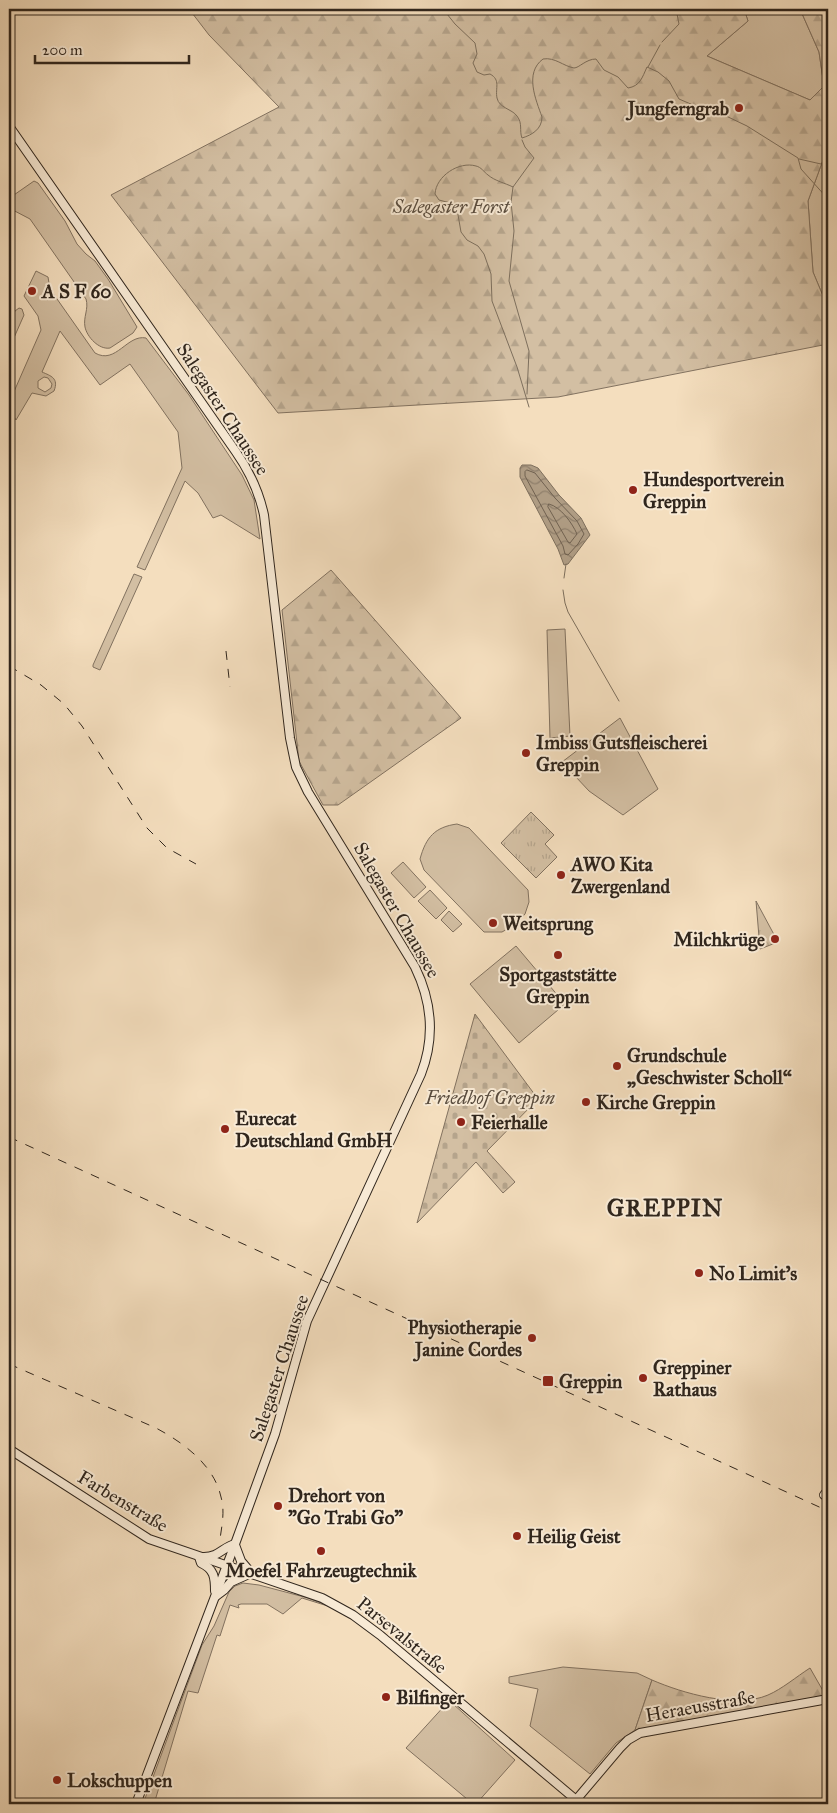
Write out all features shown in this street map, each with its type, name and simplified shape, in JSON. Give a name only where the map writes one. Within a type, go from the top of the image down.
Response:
[{"type":"main road","name":"Salegaster Chaussee","points":[[9,126],[245,465],[254,484],[262,508],[292,751],[299,774],[415,967],[427,1002],[431,1024],[431,1036],[425,1062],[417,1083],[307,1321],[278,1425],[227,1567],[136,1804]]},
{"type":"main road","name":"Farbenstraße","points":[[9,1449],[149,1539],[227,1567]]},
{"type":"main road","points":[[235,1544],[248,1574],[230,1582],[216,1596],[214,1575],[211,1569],[201,1563],[199,1557],[214,1556],[235,1544]]},
{"type":"main road","name":"Parsevalstraße","points":[[227,1567],[322,1598],[360,1619],[578,1802]]},
{"type":"main road","name":"Heraeusstraße","points":[[578,1802],[620,1748],[628,1740],[640,1733],[828,1699]]},
{"type":"green space","name":"Salegaster Forst","points":[[189,9],[744,9],[748,21],[707,56],[810,100],[824,86],[819,52],[800,9],[828,9],[828,157],[823,160],[808,201],[813,272],[828,308],[828,344],[558,397],[278,413],[111,195],[279,107],[209,35]]},
{"type":"green space","points":[[744,9],[800,9],[819,52],[824,86],[810,100],[707,56],[748,21]]},
{"type":"green space","points":[[828,157],[828,308],[813,272],[808,201],[823,160]]},
{"type":"green space","points":[[34,181],[38,183],[65,221],[77,244],[95,261],[108,279],[137,327],[133,333],[110,348],[98,345],[88,335],[85,323],[86,299],[30,219],[9,208],[9,199]]},
{"type":"green space","points":[[36,271],[48,277],[50,289],[95,353],[102,356],[115,352],[133,340],[146,338],[189,395],[242,475],[254,500],[260,539],[221,515],[213,518],[198,493],[185,481],[145,570],[137,567],[182,468],[178,432],[130,364],[100,385],[60,331],[42,372],[55,380],[54,391],[46,396],[32,393],[16,420],[9,403],[41,330],[38,316],[24,296]],"holes":[[[44,377],[48,378],[52,384],[51,388],[45,392],[38,388],[38,381]]]},
{"type":"green space","points":[[19,308],[22,309],[24,315],[9,349],[9,323],[15,311]]},
{"type":"green space","points":[[331,570],[461,718],[338,805],[323,805],[299,761],[282,610]]},
{"type":"green space","points":[[134,574],[142,577],[100,670],[93,667],[93,665]]},
{"type":"green space","points":[[565,629],[570,736],[550,738],[547,630]]},
{"type":"green space","points":[[620,718],[658,789],[623,815],[589,791],[562,762]]},
{"type":"green space","points":[[531,812],[554,835],[545,844],[557,857],[536,878],[501,843]]},
{"type":"green space","points":[[457,824],[469,828],[528,890],[529,902],[525,914],[516,924],[502,932],[484,932],[424,870],[420,859],[425,845],[432,834],[449,825]]},
{"type":"green space","points":[[403,862],[426,887],[414,898],[391,873]]},
{"type":"green space","points":[[430,890],[447,908],[436,919],[418,901]]},
{"type":"green space","points":[[756,901],[778,942],[760,949]]},
{"type":"green space","points":[[449,911],[462,924],[453,932],[441,920]]},
{"type":"green space","points":[[516,946],[565,1004],[519,1043],[470,984]]},
{"type":"green space","name":"Friedhof Greppin","points":[[475,1014],[538,1099],[487,1151],[515,1182],[503,1193],[476,1162],[417,1223]]},
{"type":"green space","points":[[243,1583],[259,1585],[308,1598],[331,1607],[302,1598],[283,1614],[267,1604],[241,1604],[238,1605],[239,1608],[230,1605],[220,1636],[217,1635],[198,1693],[188,1691],[154,1804],[143,1804],[202,1645],[214,1626],[229,1592],[235,1586]]},
{"type":"green space","points":[[563,1667],[637,1673],[652,1680],[635,1730],[616,1743],[590,1774],[530,1726],[538,1689],[509,1683],[509,1677]]},
{"type":"green space","points":[[810,1668],[826,1696],[635,1730],[652,1680],[678,1690],[709,1698],[725,1700],[755,1699],[768,1695],[784,1686]]},
{"type":"green space","points":[[447,1703],[452,1703],[515,1760],[476,1804],[473,1804],[406,1748]]},
{"type":"water","points":[[522,465],[531,465],[538,468],[559,495],[581,518],[590,535],[568,564],[564,565],[558,549],[520,477]]},
{"type":"waterway","points":[[436,9],[447,14],[475,43],[477,54],[473,63],[477,72],[493,76],[497,84],[498,101],[517,116],[520,122],[522,138],[536,131],[542,121],[533,87],[533,79],[537,65],[543,59],[555,60],[574,68],[589,60],[596,59],[604,70],[618,77],[628,88],[638,83],[647,67],[658,72],[669,81],[679,99],[724,115],[747,126],[798,158],[801,169],[828,199]]},
{"type":"waterway","points":[[662,42],[679,24],[676,9]]},
{"type":"waterway","points":[[648,67],[660,45]]},
{"type":"waterway","points":[[522,140],[534,158],[513,187],[494,179],[481,168],[469,165],[456,168],[444,176],[439,181],[435,194],[439,200],[454,204],[457,209],[461,232],[467,240],[478,246],[484,254],[491,274],[492,301],[517,367],[529,407]]},
{"type":"waterway","points":[[799,159],[821,164],[828,156]]},
{"type":"waterway","points":[[513,187],[511,202],[514,231],[509,281],[529,351],[527,394]]},
{"type":"waterway","points":[[564,578],[566,564]]},
{"type":"waterway","points":[[563,590],[568,612],[619,701]]},
{"type":"railway","points":[[226,651],[230,687]]},
{"type":"railway","points":[[9,666],[41,685],[64,704],[82,726],[147,828],[167,848],[196,864]]},
{"type":"railway","points":[[9,1137],[828,1511]]},
{"type":"railway","points":[[9,1364],[156,1428],[187,1448],[205,1465],[217,1485],[223,1507],[220,1539]]},
{"type":"place","name":"Jungferngrab","points":[[739,108]]},
{"type":"place","name":"A S F 60","points":[[32,291]]},
{"type":"place","name":"Hundesportverein Greppin","points":[[633,490]]},
{"type":"place","name":"Imbiss Gutsfleischerei Greppin","points":[[526,753]]},
{"type":"place","name":"AWO Kita Zwergenland","points":[[561,875]]},
{"type":"place","name":"Weitsprung","points":[[493,923]]},
{"type":"place","name":"Milchkrüge","points":[[775,939]]},
{"type":"place","name":"Sportgaststätte Greppin","points":[[558,955]]},
{"type":"place","name":"Grundschule „Geschwister Scholl“","points":[[617,1066]]},
{"type":"place","name":"Kirche Greppin","points":[[586,1102]]},
{"type":"place","name":"Feierhalle","points":[[461,1122]]},
{"type":"place","name":"Eurecat Deutschland GmbH","points":[[225,1129]]},
{"type":"place","name":"No Limit's","points":[[699,1273]]},
{"type":"place","name":"Physiotherapie Janine Cordes","points":[[532,1338]]},
{"type":"place","name":"Greppiner Rathaus","points":[[643,1378]]},
{"type":"place","name":"Greppin","points":[[548,1381]]},
{"type":"place","name":"Drehort von \"Go Trabi Go\"","points":[[278,1506]]},
{"type":"place","name":"Heilig Geist","points":[[517,1536]]},
{"type":"place","name":"Moefel Fahrzeugtechnik","points":[[321,1551]]},
{"type":"place","name":"Bilfinger","points":[[386,1697]]},
{"type":"place","name":"Lokschuppen","points":[[57,1780]]},
{"type":"district","name":"GREPPIN","points":[[665,1208]]}]
